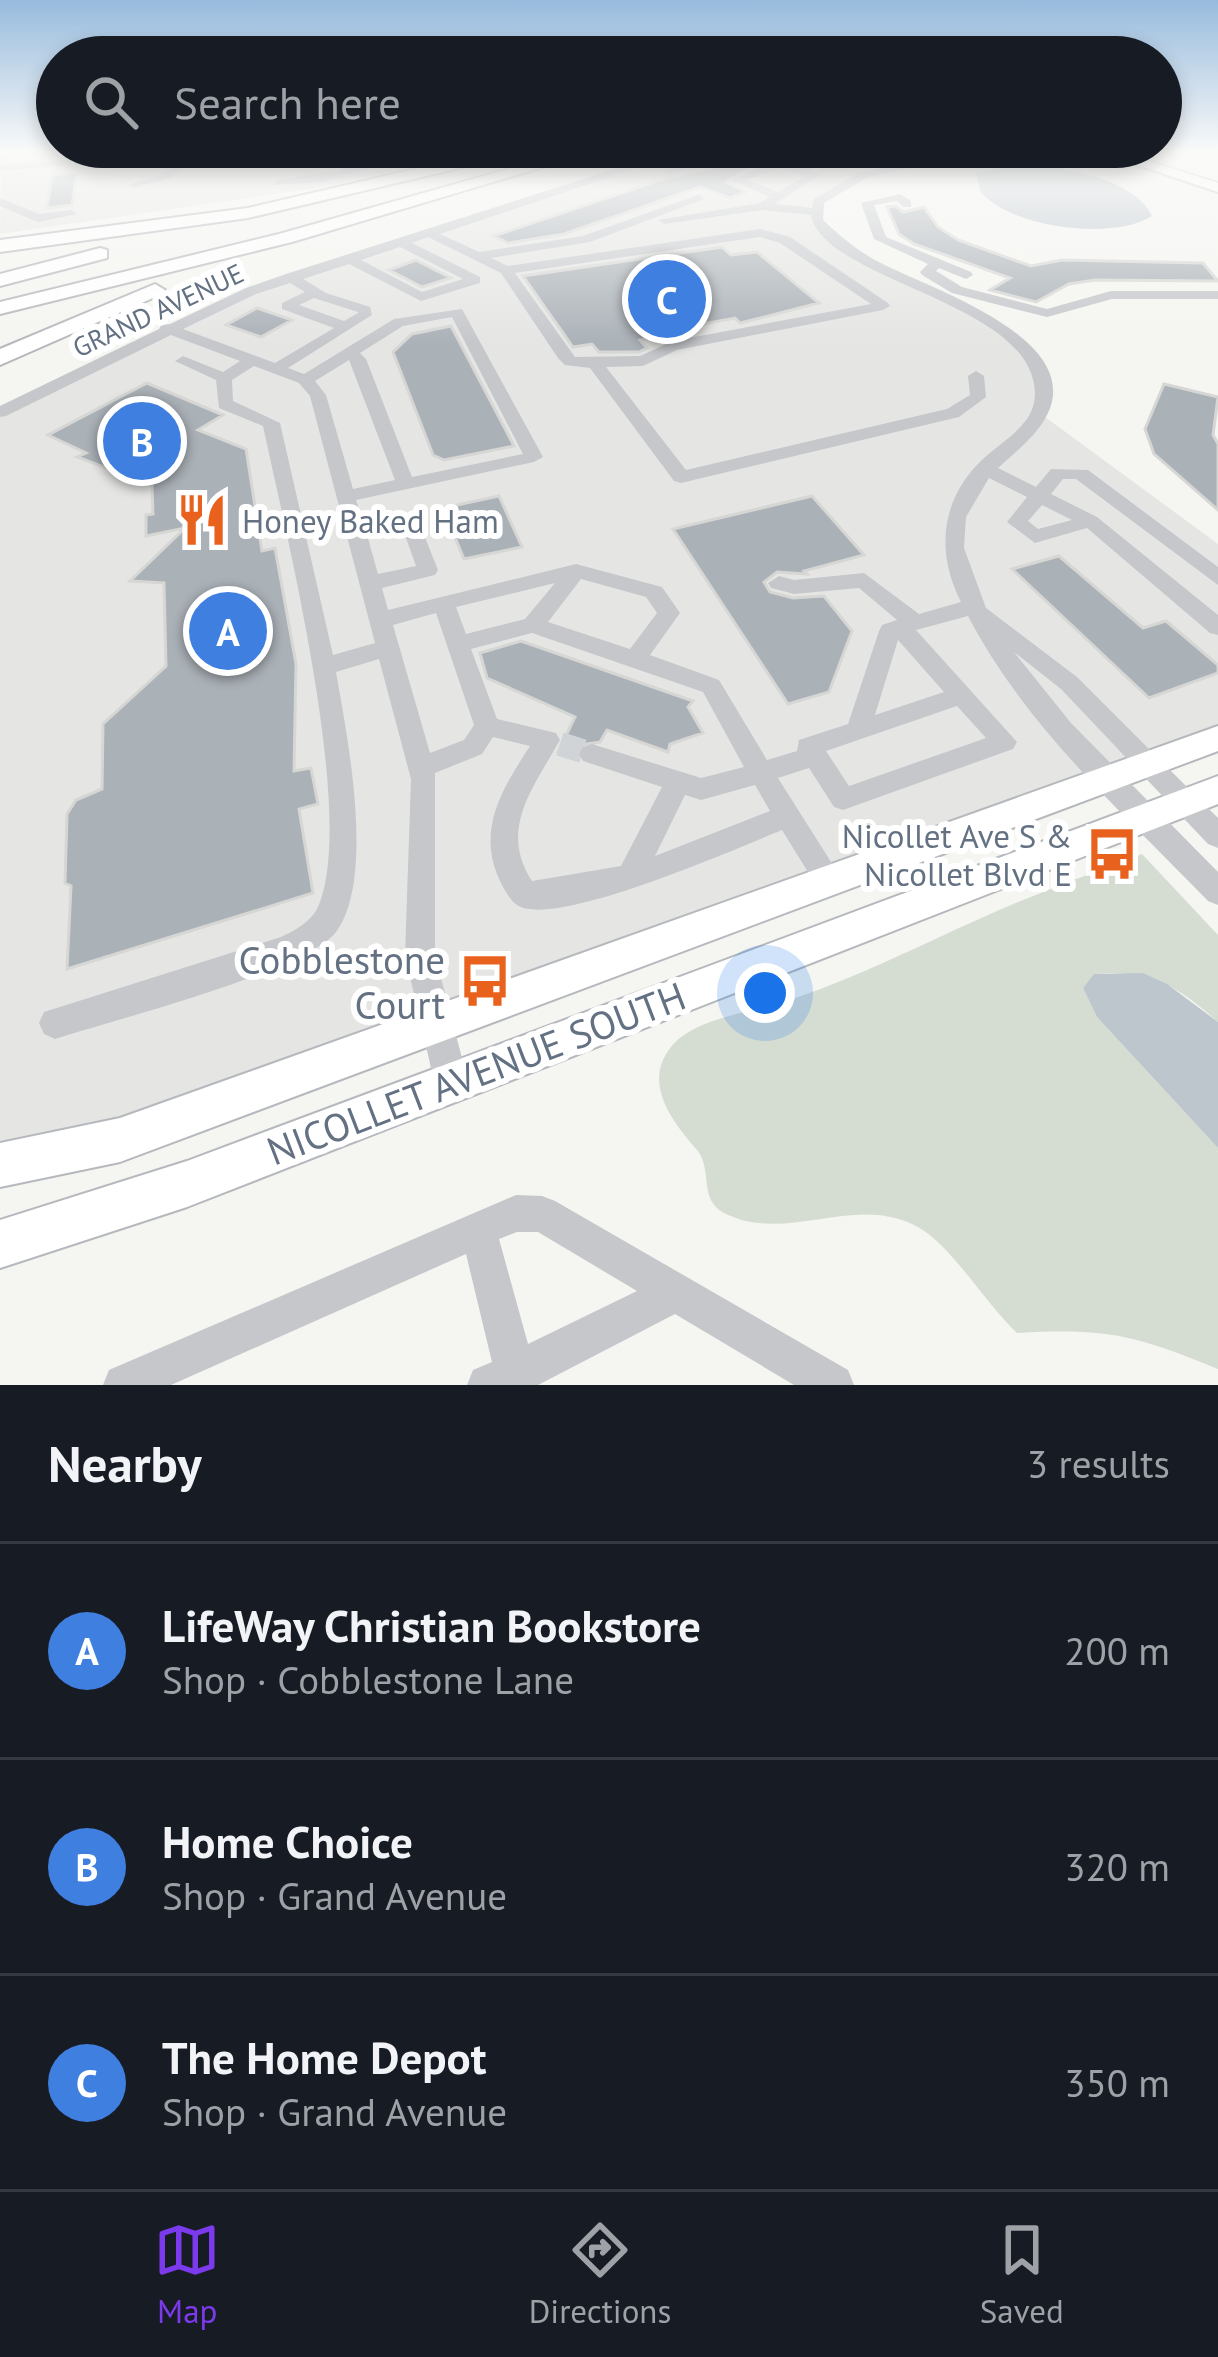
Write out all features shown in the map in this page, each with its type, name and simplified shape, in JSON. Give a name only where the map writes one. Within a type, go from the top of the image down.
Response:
[{"type":"highway","points":[[0,247],[229,216]]},
{"type":"highway","points":[[0,280],[238,216]]},
{"type":"highway","points":[[0,295],[322,216]]},
{"type":"highway","points":[[0,308],[360,216]]},
{"type":"highway","points":[[0,358],[176,282],[377,216]]},
{"type":"highway","points":[[0,371],[176,282]]},
{"type":"main road","name":"NICOLLET AVENUE SOUTH","points":[[0,1165],[121,1140],[1218,738]]},
{"type":"main road","name":"NICOLLET AVENUE SOUTH","points":[[0,1244],[188,1184],[1218,790]]},
{"type":"street","name":"GRAND AVENUE","points":[[0,412],[166,328],[291,277],[479,216]]},
{"type":"street","points":[[448,242],[528,216]]},
{"type":"street","points":[[478,256],[586,239],[649,216]]},
{"type":"street","points":[[622,226],[695,216]]},
{"type":"street","points":[[818,216],[828,234],[868,265],[985,319],[1028,354],[1045,394],[1035,424],[964,490],[954,524],[958,565],[988,635],[1017,677],[1218,892]]},
{"type":"street","points":[[869,216],[880,239],[966,275]]},
{"type":"street","points":[[428,232],[506,270],[572,362],[595,363],[609,356],[884,307],[784,240],[760,233],[506,270]]},
{"type":"street","points":[[348,258],[421,297],[475,280],[399,242]]},
{"type":"street","points":[[936,264],[926,272],[945,285],[1014,308],[1054,313],[1111,296],[1218,295]]},
{"type":"street","points":[[183,361],[224,378],[265,365],[346,327],[365,310],[315,292],[291,277]]},
{"type":"street","points":[[315,292],[287,306],[346,327]]},
{"type":"street","points":[[985,319],[1014,308]]},
{"type":"street","points":[[305,380],[399,322],[457,312],[534,457],[346,496]]},
{"type":"street","points":[[166,328],[305,380],[318,395],[421,768],[420,955],[451,1082]]},
{"type":"street","points":[[349,353],[358,359],[406,485]]},
{"type":"street","points":[[595,363],[681,477],[953,413],[978,397],[976,376]]},
{"type":"street","points":[[55,1023],[287,950],[309,938],[330,915],[341,837],[341,770],[322,668],[272,424],[226,404],[224,378]]},
{"type":"street","points":[[983,468],[1038,491],[1090,521],[1218,627]]},
{"type":"street","points":[[1090,521],[1035,537],[1017,522],[1038,491],[1058,473],[1081,474],[1218,578]]},
{"type":"street","points":[[355,527],[408,516],[428,570],[372,583]]},
{"type":"street","points":[[381,620],[576,572],[654,592],[664,601],[669,613],[635,659]]},
{"type":"street","points":[[532,625],[576,572]]},
{"type":"street","points":[[779,583],[864,580],[1004,742],[843,799],[808,747],[962,695]]},
{"type":"street","points":[[444,603],[487,726]]},
{"type":"street","points":[[858,730],[890,631],[979,610],[1046,661],[1218,836]]},
{"type":"street","points":[[458,644],[532,625],[712,686],[830,881]]},
{"type":"street","points":[[322,668],[388,648]]},
{"type":"street","points":[[487,726],[553,742],[501,818],[508,874],[526,896],[569,894],[631,876],[789,815]]},
{"type":"street","points":[[421,768],[473,747],[487,726]]},
{"type":"street","points":[[592,754],[676,785],[701,789],[815,756]]},
{"type":"street","points":[[631,876],[676,785]]},
{"type":"street","points":[[124,1385],[516,1213],[542,1214],[676,1293],[808,1380]]},
{"type":"street","points":[[478,1229],[507,1381],[676,1293]]},
{"type":"shaded area","points":[[0,216],[127,216],[0,234]]},
{"type":"shaded area","points":[[483,216],[818,216],[833,239],[963,307],[1028,354],[1041,414],[1218,544],[1218,738],[0,1165],[0,412],[251,291]]},
{"type":"shaded area","points":[[1019,216],[1152,216],[1113,228],[1037,222]]},
{"type":"shaded area","points":[[1142,854],[1218,935],[1218,1022],[1175,989],[1147,978],[1095,974],[1083,988],[1097,1017],[1218,1148],[1218,1369],[1120,1336],[1017,1333],[943,1247],[918,1227],[894,1218],[845,1216],[772,1224],[748,1221],[716,1207],[702,1158],[670,1114],[660,1088],[663,1061],[681,1037],[706,1023],[835,983],[1015,903]]},
{"type":"shaded area","points":[[1143,973],[1167,984],[1218,1022],[1218,1148],[1097,1017],[1083,988],[1094,974]]},
{"type":"building","points":[[554,216],[617,216],[564,234],[508,243],[494,236]]},
{"type":"building","points":[[891,216],[930,216],[958,240],[1031,266],[1062,260],[1203,263],[1218,281],[1095,280],[1069,284],[1036,302],[990,290],[1010,278],[914,244],[899,234]]},
{"type":"building","points":[[722,247],[731,255],[757,252],[819,303],[740,323],[735,318],[687,327],[691,331],[640,340],[647,348],[639,352],[599,352],[592,344],[573,347],[523,276]]},
{"type":"building","points":[[416,260],[451,278],[422,287],[389,270]]},
{"type":"building","points":[[257,308],[292,320],[261,337],[226,325]]},
{"type":"building","points":[[451,326],[514,446],[444,460],[433,455],[393,352],[412,334]]},
{"type":"building","points":[[147,383],[223,415],[198,430],[246,449],[262,551],[275,548],[296,664],[294,771],[311,768],[318,804],[299,809],[313,893],[67,969],[71,886],[65,883],[67,814],[76,800],[102,789],[103,724],[166,666],[164,583],[130,581],[185,528],[146,536],[146,515],[153,514],[152,485],[77,457],[86,453],[48,435]]},
{"type":"building","points":[[1164,384],[1218,397],[1213,435],[1218,444],[1218,510],[1154,454],[1145,429]]},
{"type":"building","points":[[499,496],[522,547],[464,559],[443,508]]},
{"type":"building","points":[[812,496],[864,555],[804,571],[807,574],[777,572],[764,582],[770,592],[793,598],[824,596],[852,631],[829,692],[788,704],[673,529]]},
{"type":"building","points":[[1059,556],[1143,628],[1166,621],[1218,665],[1218,673],[1149,698],[1012,569]]},
{"type":"building","points":[[521,641],[693,701],[688,707],[703,733],[670,744],[668,752],[607,730],[600,742],[579,745],[576,759],[558,752],[575,717],[487,678],[480,653]]},
{"type":"tunnel","points":[[560,744],[592,754]]},
{"type":"place","name":"The Home Depot","points":[[667,299]]},
{"type":"place","name":"Home Choice","points":[[142,441]]},
{"type":"place","name":"Honey Baked Ham","points":[[202,520]]},
{"type":"place","name":"LifeWay Christian Bookstore","points":[[228,631]]},
{"type":"place","name":"Nicollet Ave S & Nicollet Blvd E","points":[[1112,854]]},
{"type":"place","name":"Cobblestone Court","points":[[485,981]]}]
